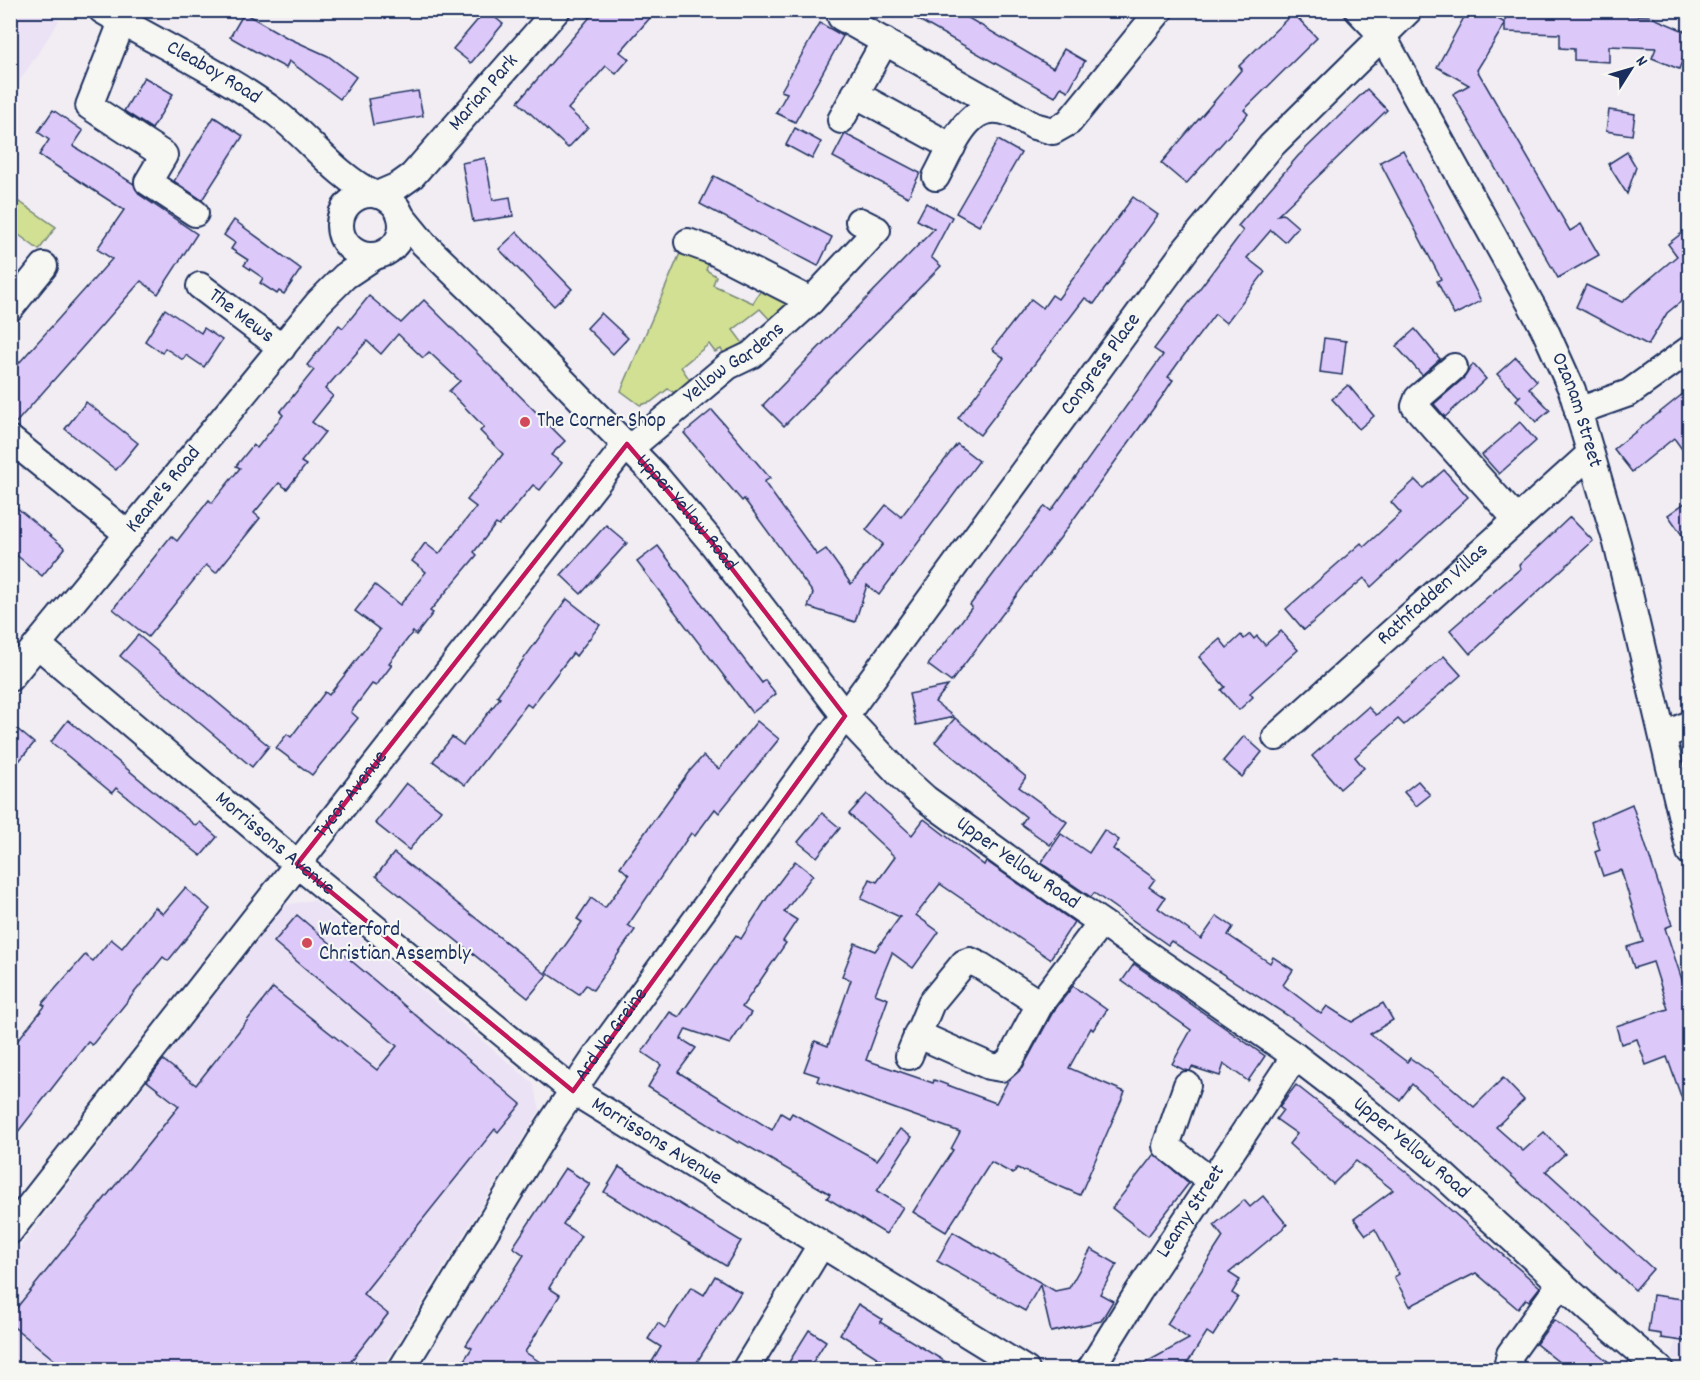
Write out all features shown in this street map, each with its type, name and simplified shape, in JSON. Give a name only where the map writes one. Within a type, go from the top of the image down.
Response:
[{"type":"street","name":"Marian Park","points":[[400,214],[405,189],[412,176],[557,10]]},
{"type":"street","points":[[841,17],[1018,117],[1048,131],[1064,126],[1160,10]]},
{"type":"street","name":"Ozanam Street","points":[[1358,10],[1382,35],[1544,328],[1563,368],[1578,411],[1632,603],[1663,736],[1669,774],[1689,852]]},
{"type":"street","name":"Congress Place","points":[[845,716],[1217,210],[1271,146],[1409,10]]},
{"type":"street","points":[[112,16],[89,106],[164,155],[148,182],[195,213]]},
{"type":"street","name":"Cleaboy Road","points":[[112,16],[250,95],[277,114],[350,180],[375,194]]},
{"type":"street","points":[[841,120],[885,41]]},
{"type":"street","points":[[855,94],[952,147]]},
{"type":"street","points":[[936,177],[966,123],[977,114],[993,109],[1018,117]]},
{"type":"street","name":"Cleaboy Road","points":[[316,148],[331,171],[343,221]]},
{"type":"street","name":"Marian Park","points":[[375,194],[398,186],[412,176]]},
{"type":"street","points":[[375,194],[392,202],[400,214],[402,232],[382,254],[354,251],[343,221],[356,198],[375,194]]},
{"type":"street","name":"Upper Yellow Road","points":[[400,214],[417,237],[628,446],[713,544],[845,716],[884,760],[927,799],[1294,1056],[1402,1140],[1661,1370]]},
{"type":"street","name":"Keane's Road","points":[[318,303],[331,278],[343,221]]},
{"type":"street","name":"Yellow Gardens","points":[[628,446],[728,366],[752,355],[811,301],[877,230],[859,221]]},
{"type":"street","name":"Yellow Gardens","points":[[688,242],[722,255],[811,301]]},
{"type":"street","name":"Upper Yellow Road","points":[[382,254],[425,256],[456,275]]},
{"type":"street","name":"Keane's Road","points":[[10,678],[318,303],[345,276],[382,254]]},
{"type":"street","points":[[10,308],[44,266]]},
{"type":"street","name":"The Mews","points":[[200,286],[282,348]]},
{"type":"street","points":[[1578,411],[1629,393],[1689,349]]},
{"type":"street","points":[[1454,367],[1418,398],[1415,406],[1517,520]]},
{"type":"street","points":[[10,439],[129,535]]},
{"type":"street","name":"Tycor Avenue","points":[[10,1231],[628,446]]},
{"type":"street","name":"Rathfadden Villas","points":[[1276,737],[1590,454]]},
{"type":"street","name":"Morrissons Avenue","points":[[38,645],[297,864],[573,1090],[1026,1370]]},
{"type":"street","name":"Ard Na Greine","points":[[400,1370],[573,1090],[845,716]]},
{"type":"street","points":[[1663,736],[1689,724]]},
{"type":"street","points":[[1040,1004],[981,966],[967,962],[934,998],[913,1045],[1001,1068],[1010,1060],[1040,1004],[1101,923]]},
{"type":"street","name":"Leamy Street","points":[[1090,1370],[1294,1056]]},
{"type":"street","points":[[1187,1085],[1166,1146],[1211,1181]]},
{"type":"street","points":[[745,1370],[821,1245]]},
{"type":"street","points":[[1513,1370],[1508,1363],[1510,1354],[1562,1283]]},
{"type":"highlighted area","points":[[627,444],[713,544],[845,716],[573,1091],[297,864]]},
{"type":"shaded area","points":[[11,10],[42,11],[59,21],[11,94]]},
{"type":"shaded area","points":[[314,900],[533,1083],[540,1110],[381,1369],[24,1369],[11,1358],[10,1260],[284,905]]},
{"type":"shaded area","points":[[1689,1264],[1689,1362],[1672,1359]]},
{"type":"green space","points":[[11,199],[21,203],[56,227],[39,250],[15,232],[11,238]]},
{"type":"green space","points":[[681,251],[710,260],[706,270],[716,276],[713,285],[753,303],[763,287],[787,303],[786,311],[773,323],[760,309],[733,330],[745,346],[726,358],[721,349],[715,352],[709,344],[681,367],[692,383],[678,395],[668,389],[651,402],[640,405],[621,391]]},
{"type":"building","points":[[486,10],[503,24],[471,63],[453,49]]},
{"type":"building","points":[[596,10],[657,10],[620,52],[629,59],[616,74],[606,66],[568,109],[588,127],[568,148],[518,102]]},
{"type":"building","points":[[901,10],[955,10],[1053,68],[1064,49],[1085,61],[1068,91],[1061,87],[1055,97]]},
{"type":"building","points":[[1468,10],[1482,10],[1505,23],[1506,12],[1649,16],[1689,33],[1689,58],[1684,56],[1679,69],[1652,58],[1656,48],[1609,46],[1609,62],[1574,60],[1574,49],[1560,48],[1560,34],[1505,32],[1505,24],[1477,70],[1570,231],[1581,224],[1599,255],[1558,278],[1453,94],[1469,85],[1437,67]]},
{"type":"building","points":[[244,13],[286,37],[328,56],[356,77],[340,99],[289,61],[286,68],[230,37]]},
{"type":"building","points":[[1293,13],[1317,38],[1244,110],[1248,114],[1186,184],[1161,163],[1242,69],[1239,66]]},
{"type":"building","points":[[820,23],[843,36],[795,122],[776,113],[787,93],[781,91]]},
{"type":"building","points":[[144,77],[173,94],[152,129],[124,111]]},
{"type":"building","points":[[1367,89],[1387,110],[1278,215],[1283,214],[1298,227],[1285,242],[1271,230],[1247,258],[1265,272],[1226,323],[1215,314],[1168,377],[1173,380],[1161,398],[1060,538],[951,682],[928,665],[972,607],[970,605],[1045,506],[1051,511],[1163,355],[1154,349],[1243,231],[1238,226],[1298,156]]},
{"type":"building","points":[[418,91],[423,116],[373,125],[368,99]]},
{"type":"building","points":[[53,110],[83,131],[73,146],[134,184],[140,195],[197,234],[158,294],[141,281],[14,425],[10,424],[10,373],[112,259],[97,249],[124,210],[39,155],[49,140],[38,132]]},
{"type":"building","points":[[1609,110],[1635,114],[1632,135],[1606,131]]},
{"type":"building","points":[[214,117],[243,136],[202,200],[174,181]]},
{"type":"building","points":[[795,128],[821,142],[812,159],[786,145]]},
{"type":"building","points":[[845,134],[920,173],[908,197],[833,157]]},
{"type":"building","points":[[998,140],[1021,153],[979,226],[956,213]]},
{"type":"building","points":[[1403,150],[1481,301],[1454,315],[1437,281],[1441,279],[1380,162]]},
{"type":"building","points":[[1627,152],[1636,167],[1627,194],[1608,164]]},
{"type":"building","points":[[485,158],[493,200],[510,197],[513,216],[473,222],[462,163]]},
{"type":"building","points":[[714,176],[832,237],[818,266],[700,204]]},
{"type":"building","points":[[1133,197],[1158,215],[1094,304],[1085,298],[980,435],[958,418],[1004,358],[992,349],[1031,299],[1043,308],[1052,295],[1058,299]]},
{"type":"building","points":[[926,203],[952,217],[931,257],[941,266],[784,426],[763,405],[934,229],[917,220]]},
{"type":"building","points":[[234,220],[301,269],[284,294],[279,291],[277,294],[260,283],[263,278],[244,265],[248,260],[231,249],[235,243],[224,235]]},
{"type":"building","points":[[517,232],[572,289],[554,306],[499,249]]},
{"type":"building","points":[[1682,233],[1689,243],[1689,295],[1667,313],[1648,345],[1576,307],[1586,285],[1622,302],[1677,256],[1668,244]]},
{"type":"building","points":[[369,296],[401,323],[424,300],[565,441],[551,455],[562,463],[540,490],[533,485],[499,526],[496,524],[474,552],[477,555],[430,611],[433,613],[416,635],[413,632],[389,663],[392,665],[376,686],[372,684],[351,712],[358,718],[312,775],[276,748],[287,734],[291,737],[325,692],[329,695],[380,630],[355,611],[375,585],[400,605],[426,572],[412,561],[425,543],[439,554],[476,507],[467,500],[503,454],[480,431],[484,427],[449,391],[460,381],[429,352],[423,358],[398,334],[381,354],[367,341],[325,389],[333,396],[312,422],[325,432],[301,462],[306,465],[287,489],[279,483],[254,513],[260,518],[216,573],[206,565],[148,637],[113,609],[171,536],[177,541],[209,500],[212,503],[240,468],[236,466],[253,445],[257,448],[283,415],[280,412],[314,370],[307,365],[339,325],[343,328]]},
{"type":"building","points":[[165,309],[201,333],[204,328],[222,340],[204,367],[186,355],[183,360],[165,348],[162,353],[145,341]]},
{"type":"building","points":[[601,313],[628,338],[613,354],[587,328]]},
{"type":"building","points":[[1415,329],[1440,359],[1422,375],[1396,346]]},
{"type":"building","points":[[1324,338],[1346,341],[1342,375],[1320,372]]},
{"type":"building","points":[[1516,357],[1537,381],[1529,388],[1550,410],[1536,422],[1516,400],[1519,397],[1497,374]]},
{"type":"building","points":[[1473,364],[1486,379],[1445,417],[1434,404],[1464,378]]},
{"type":"building","points":[[1348,385],[1374,416],[1359,429],[1332,399]]},
{"type":"building","points":[[1689,389],[1689,459],[1674,438],[1632,472],[1614,449]]},
{"type":"building","points":[[86,402],[138,443],[116,470],[65,429]]},
{"type":"building","points":[[712,410],[770,478],[764,482],[817,555],[826,549],[851,584],[883,544],[866,530],[886,505],[901,517],[957,444],[979,461],[879,595],[867,585],[855,622],[808,607],[813,593],[744,499],[742,501],[684,433]]},
{"type":"building","points":[[1520,422],[1536,441],[1499,474],[1482,455]]},
{"type":"building","points":[[1444,470],[1468,497],[1371,587],[1364,578],[1304,630],[1286,609],[1361,543],[1364,547],[1401,513],[1391,502],[1415,480],[1423,488]]},
{"type":"building","points":[[1689,500],[1689,545],[1668,515]]},
{"type":"building","points":[[10,502],[65,548],[42,576],[10,550]]},
{"type":"building","points":[[1570,517],[1593,541],[1470,654],[1450,630],[1521,568],[1519,565]]},
{"type":"building","points":[[606,525],[627,543],[581,594],[561,575]]},
{"type":"building","points":[[658,546],[762,683],[765,680],[776,694],[752,713],[637,562]]},
{"type":"building","points":[[567,599],[600,625],[576,656],[573,653],[531,707],[527,704],[465,785],[433,761],[452,737],[463,745],[500,698],[497,696]]},
{"type":"building","points":[[1281,631],[1298,650],[1250,693],[1253,697],[1239,710],[1221,690],[1225,687],[1199,657],[1220,639],[1227,648],[1241,635],[1244,639],[1250,634],[1254,639],[1257,636],[1265,645]]},
{"type":"building","points":[[138,635],[269,746],[252,767],[120,656]]},
{"type":"building","points":[[1444,656],[1461,675],[1404,725],[1398,719],[1355,757],[1364,768],[1340,789],[1312,756],[1368,707],[1376,715]]},
{"type":"building","points":[[948,686],[935,702],[954,717],[916,725],[909,694]]},
{"type":"building","points":[[955,718],[1026,777],[1019,787],[1067,822],[1050,845],[1021,824],[1026,817],[935,742]]},
{"type":"building","points":[[68,720],[196,826],[200,822],[217,837],[201,856],[116,788],[112,793],[51,742]]},
{"type":"building","points":[[757,721],[779,739],[719,813],[715,809],[695,836],[691,833],[628,925],[635,930],[593,990],[586,985],[579,994],[546,972],[582,922],[577,919],[591,898],[605,908],[629,875],[620,867],[688,773],[703,756],[719,769]]},
{"type":"building","points":[[10,723],[34,743],[10,772]]},
{"type":"building","points":[[1244,736],[1262,752],[1242,777],[1223,761]]},
{"type":"building","points":[[1418,781],[1430,795],[1416,806],[1404,792]]},
{"type":"building","points":[[406,783],[441,810],[409,850],[375,823]]},
{"type":"building","points":[[867,794],[912,835],[924,819],[984,865],[986,861],[1074,922],[1050,959],[940,884],[916,915],[939,932],[913,968],[892,953],[875,994],[888,999],[866,1060],[933,1083],[934,1080],[996,1103],[1008,1081],[1023,1067],[1053,1012],[1073,986],[1107,1010],[1093,1030],[1091,1028],[1069,1068],[1125,1092],[1080,1195],[1017,1168],[1013,1174],[991,1162],[946,1232],[913,1212],[953,1150],[951,1149],[960,1132],[817,1081],[819,1076],[804,1071],[815,1041],[828,1046],[851,980],[842,976],[855,943],[875,951],[900,917],[861,899],[870,879],[877,882],[895,857],[849,814]]},
{"type":"building","points":[[1632,804],[1672,925],[1665,928],[1689,1001],[1689,1113],[1687,1113],[1667,1057],[1646,1065],[1637,1039],[1621,1044],[1616,1026],[1668,1009],[1653,962],[1634,968],[1627,947],[1643,942],[1621,870],[1603,876],[1595,852],[1600,850],[1591,822]]},
{"type":"building","points":[[822,813],[840,828],[817,857],[798,842]]},
{"type":"building","points":[[1104,830],[1119,840],[1113,849],[1155,879],[1149,887],[1165,898],[1158,908],[1201,939],[1217,916],[1233,927],[1228,935],[1270,963],[1273,957],[1293,970],[1283,985],[1321,1014],[1327,1006],[1352,1022],[1383,1003],[1393,1020],[1370,1034],[1407,1062],[1410,1058],[1450,1086],[1474,1107],[1503,1078],[1524,1100],[1496,1127],[1523,1151],[1544,1132],[1565,1154],[1546,1171],[1653,1269],[1635,1290],[1412,1084],[1400,1100],[1290,1017],[1171,941],[1168,945],[1094,893],[1091,897],[1041,863],[1061,834],[1089,853]]},
{"type":"building","points":[[394,853],[547,975],[528,998],[376,876]]},
{"type":"building","points":[[795,861],[813,875],[784,912],[797,920],[783,941],[786,943],[742,1007],[751,1013],[730,1044],[686,1029],[681,1039],[696,1048],[678,1072],[772,1130],[781,1113],[789,1118],[792,1113],[877,1160],[900,1129],[912,1137],[877,1191],[903,1207],[886,1234],[827,1198],[830,1194],[739,1141],[738,1143],[648,1087],[661,1065],[642,1052],[670,1012],[679,1017],[736,935],[741,939],[767,898]]},
{"type":"building","points":[[185,888],[210,909],[168,961],[163,957],[92,1045],[88,1042],[10,1142],[10,1050],[45,1006],[42,1004],[85,955],[93,961],[111,939],[122,948],[155,907],[163,914]]},
{"type":"building","points":[[297,915],[521,1104],[498,1132],[495,1129],[363,1294],[388,1314],[344,1370],[67,1370],[10,1324],[10,1316],[179,1106],[147,1081],[163,1060],[196,1085],[273,988],[377,1070],[397,1046],[274,942]]},
{"type":"building","points":[[1134,964],[1265,1056],[1248,1081],[1224,1064],[1220,1076],[1192,1067],[1190,1071],[1184,1070],[1172,1064],[1191,1030],[1122,981]]},
{"type":"building","points":[[1296,1085],[1410,1175],[1540,1287],[1529,1301],[1526,1299],[1518,1309],[1476,1273],[1410,1306],[1394,1277],[1399,1274],[1375,1229],[1366,1235],[1354,1219],[1393,1190],[1356,1161],[1333,1184],[1289,1144],[1297,1134],[1276,1119],[1283,1110],[1279,1107]]},
{"type":"building","points":[[1154,1154],[1189,1183],[1148,1236],[1112,1208]]},
{"type":"building","points":[[619,1167],[741,1241],[726,1266],[604,1192]]},
{"type":"building","points":[[565,1168],[590,1184],[563,1224],[581,1236],[549,1288],[560,1295],[525,1352],[552,1370],[477,1370],[464,1360],[472,1348],[466,1345],[524,1255],[513,1247]]},
{"type":"building","points":[[1263,1196],[1287,1225],[1229,1273],[1240,1280],[1232,1293],[1238,1297],[1213,1336],[1207,1332],[1183,1370],[1132,1370],[1189,1339],[1167,1324],[1223,1237],[1214,1225],[1244,1200],[1250,1207]]},
{"type":"building","points":[[953,1232],[1055,1291],[1069,1288],[1091,1249],[1117,1264],[1100,1294],[1113,1301],[1101,1321],[1051,1332],[1040,1285],[1025,1311],[937,1261]]},
{"type":"building","points":[[715,1276],[741,1292],[692,1370],[647,1370],[661,1347],[648,1339],[658,1323],[665,1328],[691,1287],[704,1295]]},
{"type":"building","points":[[1653,1295],[1689,1300],[1689,1342],[1661,1338],[1661,1334],[1648,1332]]},
{"type":"building","points":[[858,1304],[882,1319],[880,1322],[959,1370],[897,1370],[840,1334]]},
{"type":"building","points":[[1554,1320],[1619,1370],[1569,1370],[1536,1344]]},
{"type":"building","points":[[809,1330],[826,1341],[808,1370],[784,1370]]},
{"type":"place","name":"The Corner Shop","points":[[525,422]]},
{"type":"place","name":"Waterford Christian Assembly","points":[[307,943]]}]
